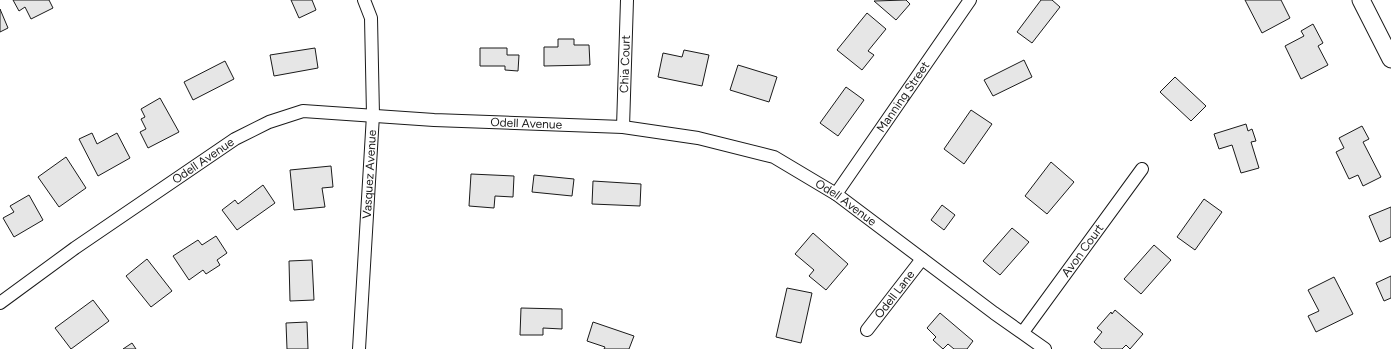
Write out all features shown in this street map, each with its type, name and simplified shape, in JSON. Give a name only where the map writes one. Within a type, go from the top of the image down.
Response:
[{"type":"main road","points":[[1361,0],[1391,58]]},
{"type":"street","name":"Vasquez Avenue","points":[[359,349],[373,115],[371,18],[364,0]]},
{"type":"street","name":"Chia Court","points":[[623,127],[627,0]]},
{"type":"street","name":"Manning Street","points":[[836,194],[970,0]]},
{"type":"street","name":"Odell Avenue","points":[[0,303],[75,248],[235,139],[269,122],[303,111],[434,120],[623,127],[698,138],[774,157],[836,194],[994,313],[1023,332],[1045,349]]},
{"type":"street","name":"Avon Court","points":[[1023,332],[1142,169]]},
{"type":"street","name":"Odell Lane","points":[[867,330],[922,259]]},
{"type":"building","points":[[13,0],[49,0],[53,8],[31,19],[25,7],[19,11]]},
{"type":"building","points":[[291,0],[312,0],[316,10],[299,18]]},
{"type":"building","points":[[906,0],[910,4],[896,20],[874,1]]},
{"type":"building","points":[[1041,0],[1052,0],[1060,7],[1032,43],[1017,32]]},
{"type":"building","points":[[1245,0],[1281,0],[1290,18],[1262,33]]},
{"type":"building","points":[[0,9],[8,28],[0,32]]},
{"type":"building","points":[[867,13],[886,29],[868,51],[874,55],[862,70],[837,50]]},
{"type":"building","points":[[1313,24],[1323,43],[1318,46],[1328,65],[1301,79],[1285,46],[1304,36],[1301,31]]},
{"type":"building","points":[[558,39],[574,39],[574,45],[589,45],[590,65],[544,66],[544,47],[558,47]]},
{"type":"building","points":[[315,48],[318,68],[274,76],[270,55]]},
{"type":"building","points":[[480,48],[507,48],[507,55],[519,55],[518,71],[505,70],[505,66],[480,66]]},
{"type":"building","points":[[684,50],[709,55],[702,86],[658,77],[663,53],[682,57]]},
{"type":"building","points":[[1024,60],[1032,77],[993,96],[984,80]]},
{"type":"building","points":[[225,61],[234,79],[193,100],[184,82]]},
{"type":"building","points":[[738,65],[777,77],[769,102],[730,90]]},
{"type":"building","points":[[1175,77],[1206,106],[1191,121],[1160,92]]},
{"type":"building","points":[[846,87],[864,100],[838,136],[820,123]]},
{"type":"building","points":[[160,98],[179,132],[148,148],[140,132],[146,129],[141,119],[145,117],[141,109]]},
{"type":"building","points":[[971,110],[992,124],[964,164],[944,149]]},
{"type":"building","points":[[1246,124],[1248,131],[1252,129],[1256,141],[1251,142],[1259,168],[1241,173],[1232,145],[1219,149],[1214,134]]},
{"type":"building","points":[[1362,126],[1369,139],[1363,142],[1381,177],[1363,186],[1358,175],[1349,179],[1336,152],[1344,148],[1339,138]]},
{"type":"building","points":[[92,133],[97,144],[117,133],[130,158],[98,176],[79,139]]},
{"type":"building","points":[[66,157],[86,188],[59,207],[38,177]]},
{"type":"building","points":[[1051,162],[1074,182],[1047,214],[1025,196]]},
{"type":"building","points":[[331,166],[333,187],[322,188],[325,207],[294,210],[290,170]]},
{"type":"building","points":[[471,174],[514,176],[513,197],[495,196],[494,208],[469,206]]},
{"type":"building","points":[[534,175],[574,179],[572,196],[532,192]]},
{"type":"building","points":[[593,181],[641,184],[640,206],[592,204]]},
{"type":"building","points":[[263,185],[275,203],[237,230],[222,210],[235,200],[238,204]]},
{"type":"building","points":[[29,195],[43,220],[14,237],[3,218],[14,212],[10,206]]},
{"type":"building","points":[[1204,199],[1222,212],[1195,250],[1177,237]]},
{"type":"building","points":[[942,205],[955,215],[944,230],[931,220]]},
{"type":"building","points":[[1391,207],[1391,237],[1380,242],[1369,216]]},
{"type":"building","points":[[1012,228],[1029,242],[1000,275],[983,261]]},
{"type":"building","points":[[813,233],[848,264],[826,290],[809,276],[814,270],[795,254]]},
{"type":"building","points":[[216,236],[227,253],[217,260],[220,265],[206,274],[203,270],[189,280],[173,256],[198,240],[202,245]]},
{"type":"building","points":[[1154,245],[1171,260],[1141,294],[1124,279]]},
{"type":"building","points":[[147,259],[172,291],[151,307],[126,276]]},
{"type":"building","points":[[312,260],[314,300],[290,301],[289,261]]},
{"type":"building","points":[[1391,276],[1391,298],[1384,301],[1376,283]]},
{"type":"building","points":[[1334,277],[1353,314],[1316,332],[1308,316],[1319,311],[1308,290]]},
{"type":"building","points":[[787,288],[812,293],[801,343],[776,337]]},
{"type":"building","points":[[93,300],[109,321],[71,349],[55,328]]},
{"type":"building","points":[[521,308],[562,309],[562,329],[543,328],[543,335],[520,335]]},
{"type":"building","points":[[1115,310],[1143,334],[1130,349],[1126,345],[1122,349],[1102,349],[1094,342],[1102,332],[1097,328],[1111,312],[1112,314]]},
{"type":"building","points":[[940,313],[973,341],[967,349],[954,349],[948,344],[943,349],[933,340],[936,337],[927,328]]},
{"type":"building","points":[[307,322],[308,349],[287,349],[286,323]]},
{"type":"building","points":[[593,322],[634,336],[629,349],[604,349],[605,347],[587,341]]},
{"type":"building","points":[[132,343],[136,349],[123,349]]}]
